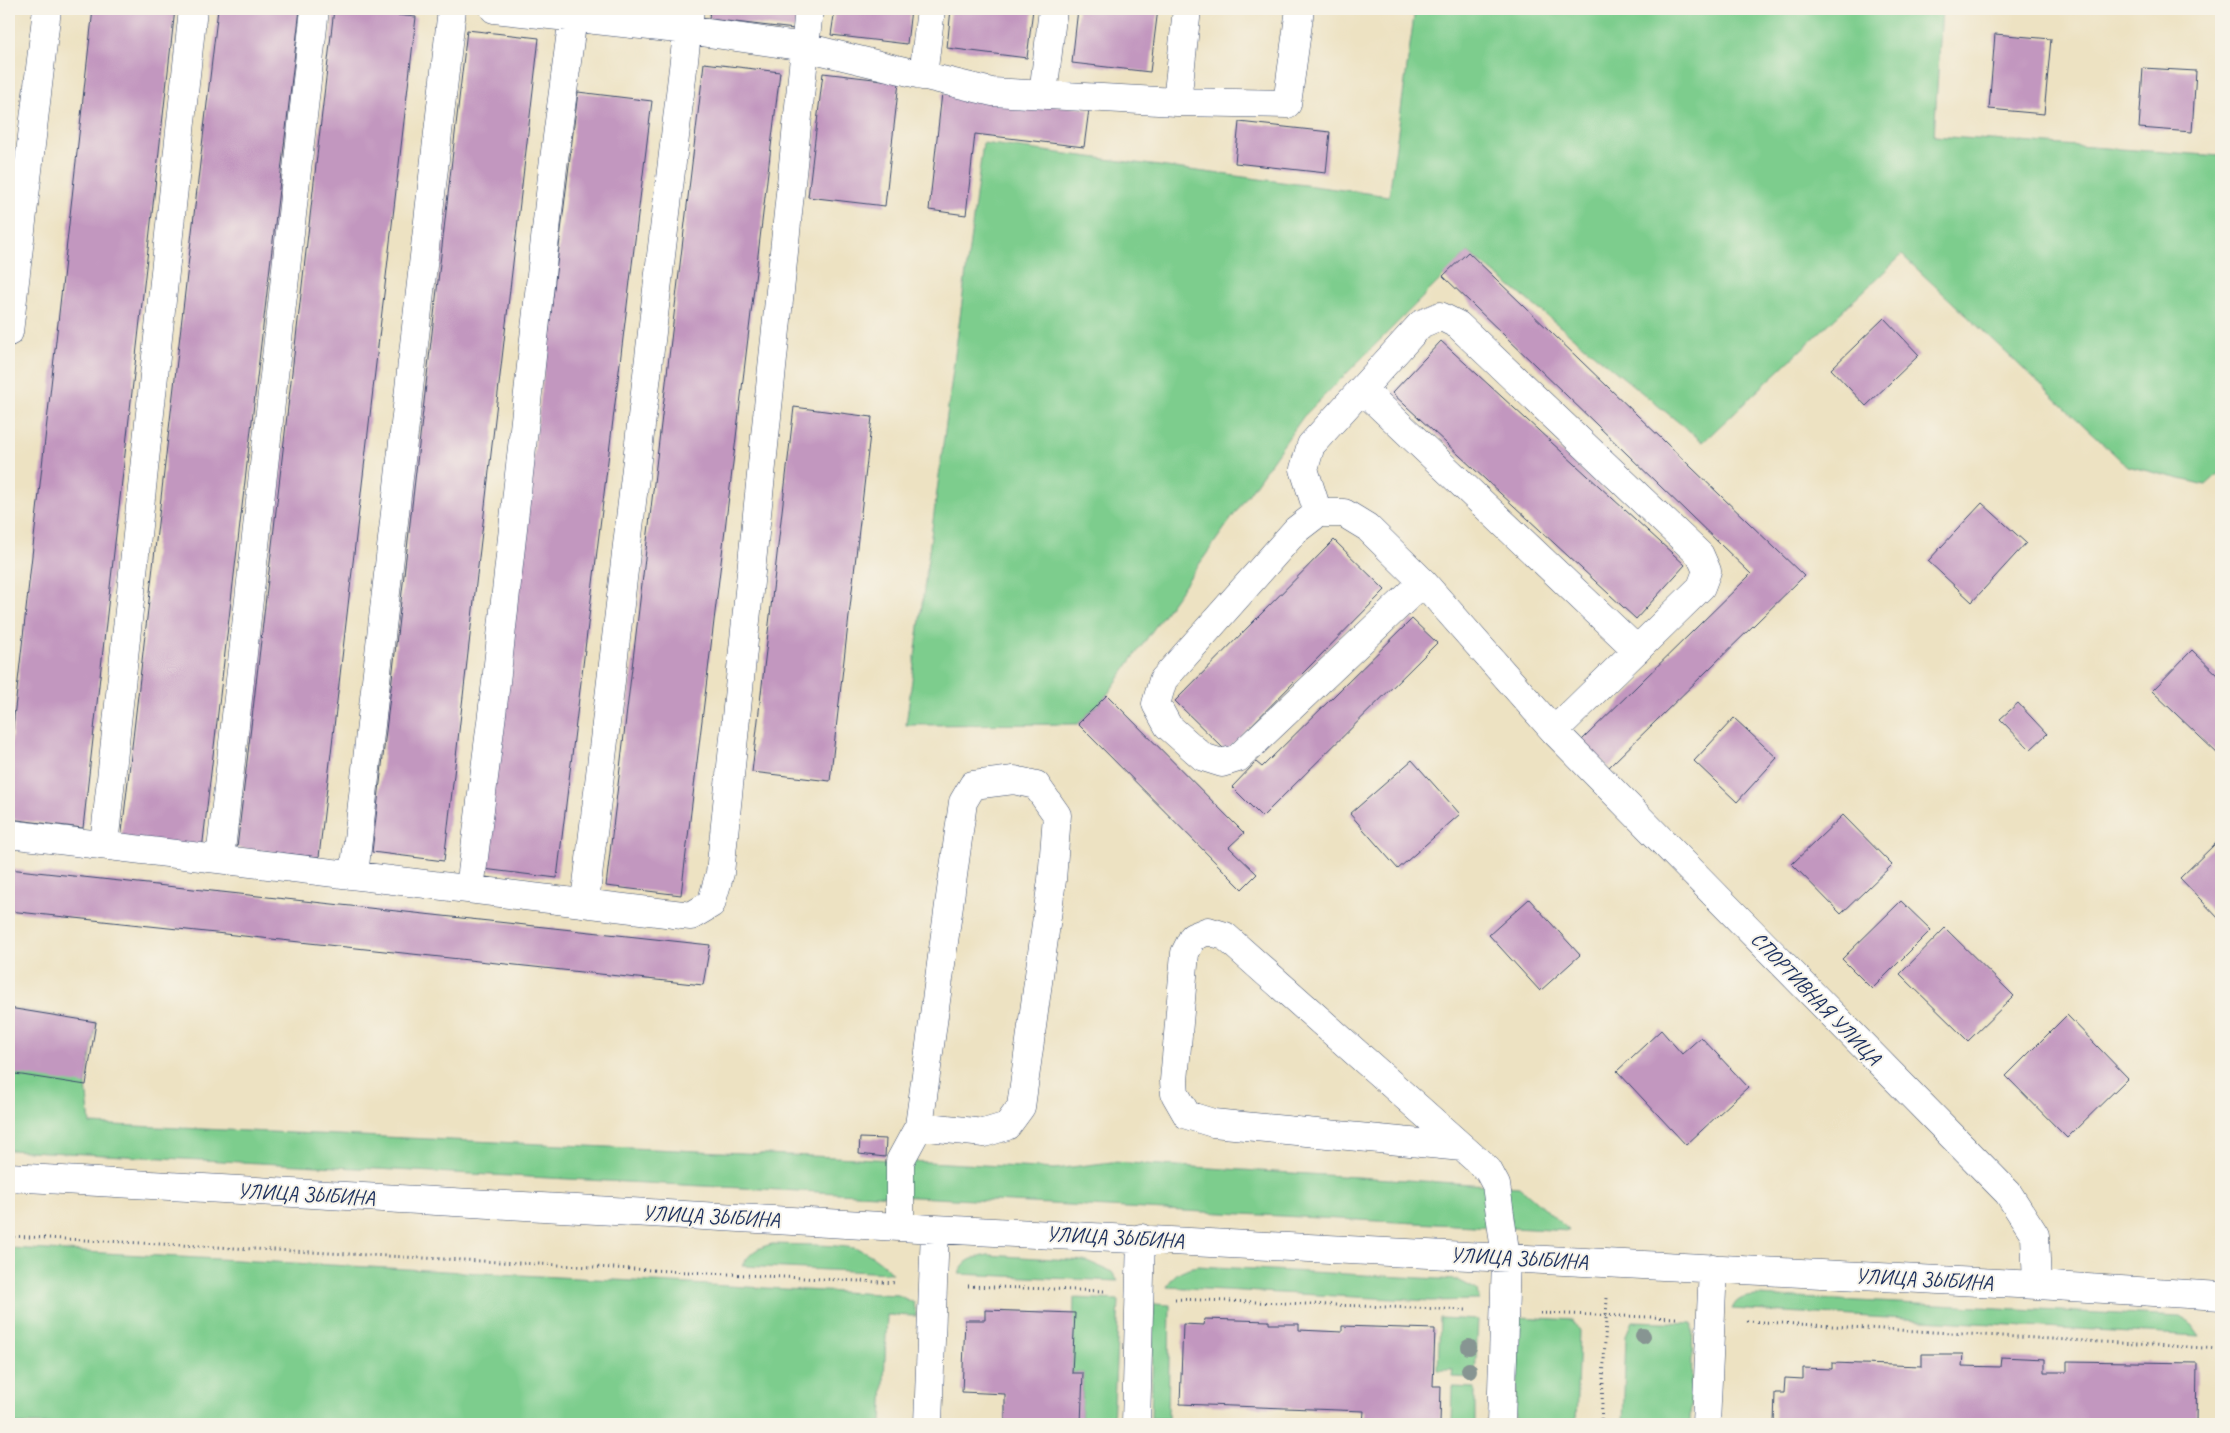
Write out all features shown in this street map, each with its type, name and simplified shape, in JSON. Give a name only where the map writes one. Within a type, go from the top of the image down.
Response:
[{"type":"street","points":[[9,332],[47,9]]},
{"type":"street","points":[[104,845],[193,9]]},
{"type":"street","points":[[220,859],[315,9]]},
{"type":"street","points":[[354,875],[452,9]]},
{"type":"street","points":[[494,9],[689,19],[992,92],[1177,102],[1287,104],[1300,9]]},
{"type":"street","points":[[9,834],[691,916],[711,904],[720,873],[809,9]]},
{"type":"street","points":[[923,76],[931,9]]},
{"type":"street","points":[[1044,95],[1054,9]]},
{"type":"street","points":[[1177,102],[1187,9]]},
{"type":"street","points":[[470,889],[496,682],[553,167],[574,12]]},
{"type":"street","points":[[585,902],[689,19]]},
{"type":"street","points":[[1423,582],[1238,758],[1222,763],[1202,757],[1168,726],[1156,704],[1163,680],[1296,530],[1318,513],[1304,469],[1311,445],[1421,324],[1440,316],[1458,325],[1473,338],[1700,555],[1707,572],[1701,587],[1554,731]]},
{"type":"street","points":[[1362,389],[1637,650]]},
{"type":"street","name":"СПОРТИВНАЯ УЛИЦА","points":[[1318,513],[1344,513],[1367,527],[1423,582],[1554,731],[2008,1194],[2035,1235],[2037,1285]]},
{"type":"street","points":[[900,1227],[900,1161],[919,1126],[963,802],[973,785],[1014,780],[1036,785],[1057,815],[1052,880],[1021,1106],[1007,1126],[984,1132],[919,1126]]},
{"type":"street","points":[[1462,1147],[1213,1123],[1187,1115],[1175,1094],[1174,1081],[1185,953],[1193,937],[1208,931],[1225,936],[1488,1170],[1496,1185],[1506,1258],[1501,1424]]},
{"type":"street","name":"УЛИЦА ЗЫБИНА","points":[[9,1177],[935,1229],[1141,1238],[2221,1296]]},
{"type":"street","points":[[928,1424],[935,1229]]},
{"type":"street","points":[[1136,1424],[1141,1238]]},
{"type":"street","points":[[1706,1424],[1713,1268]]},
{"type":"path","points":[[9,1236],[933,1285],[1122,1292],[1177,1300],[1711,1320],[2221,1349]]},
{"type":"path","points":[[1601,1424],[1607,1297]]},
{"type":"green space","points":[[1415,9],[1942,9],[1934,136],[2221,156],[2221,471],[2206,485],[2127,466],[1902,255],[1703,442],[1468,252],[1303,417],[1107,695],[1078,724],[906,725],[983,143],[1389,196]]},
{"type":"green space","points":[[9,1008],[96,1022],[86,1085],[90,1124],[856,1158],[1055,1169],[1112,1162],[1520,1187],[1570,1231],[9,1150]]},
{"type":"green space","points":[[772,1244],[824,1245],[854,1248],[875,1258],[892,1273],[742,1266],[754,1251]]},
{"type":"green space","points":[[9,1248],[898,1295],[914,1303],[916,1316],[887,1315],[882,1424],[9,1424]]},
{"type":"green space","points":[[988,1255],[1087,1261],[1112,1272],[1118,1281],[959,1274],[966,1262]]},
{"type":"green space","points":[[1197,1266],[1458,1280],[1477,1290],[1479,1300],[1431,1301],[1167,1287],[1179,1272]]},
{"type":"green space","points":[[1757,1296],[2180,1317],[2190,1323],[2199,1336],[1732,1309],[1739,1300]]},
{"type":"green space","points":[[1074,1298],[1119,1300],[1113,1424],[1081,1424],[1083,1373],[1072,1373]]},
{"type":"green space","points":[[1154,1304],[1170,1305],[1168,1419],[1151,1418]]},
{"type":"green space","points":[[1520,1317],[1573,1320],[1579,1331],[1576,1424],[1515,1424]]},
{"type":"green space","points":[[1440,1318],[1478,1320],[1475,1378],[1452,1377],[1453,1370],[1438,1370]]},
{"type":"green space","points":[[1632,1321],[1693,1323],[1690,1424],[1623,1424],[1626,1335]]},
{"type":"green space","points":[[1453,1387],[1475,1388],[1475,1424],[1452,1424]]},
{"type":"building","points":[[93,9],[175,9],[83,828],[9,819],[9,762]]},
{"type":"building","points":[[218,9],[300,9],[202,850],[121,841]]},
{"type":"building","points":[[334,9],[416,17],[319,857],[237,848]]},
{"type":"building","points":[[609,9],[677,9],[676,17]]},
{"type":"building","points":[[710,9],[797,9],[795,29],[709,19]]},
{"type":"building","points":[[835,9],[911,9],[907,44],[831,35]]},
{"type":"building","points":[[951,9],[1033,9],[1027,58],[947,48]]},
{"type":"building","points":[[1078,9],[1158,9],[1150,72],[1072,63]]},
{"type":"building","points":[[467,30],[539,38],[444,861],[372,852]]},
{"type":"building","points":[[1995,34],[2051,39],[2044,114],[1989,109]]},
{"type":"building","points":[[704,63],[780,72],[681,895],[606,886]]},
{"type":"building","points":[[2143,68],[2196,71],[2192,132],[2139,128]]},
{"type":"building","points":[[823,73],[899,82],[885,206],[808,197]]},
{"type":"building","points":[[578,92],[652,101],[557,878],[483,869]]},
{"type":"building","points":[[942,93],[1089,109],[1084,147],[975,134],[966,215],[929,210]]},
{"type":"building","points":[[1239,122],[1330,132],[1326,173],[1235,163]]},
{"type":"building","points":[[1468,252],[1804,576],[1609,767],[1582,740],[1751,574],[1443,276]]},
{"type":"building","points":[[1884,318],[1919,355],[1866,406],[1831,369]]},
{"type":"building","points":[[1441,341],[1685,565],[1636,619],[1392,393]]},
{"type":"building","points":[[794,407],[872,417],[830,781],[752,772]]},
{"type":"building","points":[[1982,503],[2026,543],[1972,602],[1928,561]]},
{"type":"building","points":[[1334,540],[1385,590],[1226,751],[1175,701]]},
{"type":"building","points":[[1412,619],[1437,643],[1262,817],[1232,787],[1256,762],[1262,767]]},
{"type":"building","points":[[2192,650],[2221,678],[2221,757],[2152,691]]},
{"type":"building","points":[[1107,695],[1244,833],[1229,847],[1257,874],[1242,889],[1078,724]]},
{"type":"building","points":[[2018,703],[2047,734],[2030,750],[2000,719]]},
{"type":"building","points":[[1734,718],[1777,758],[1737,802],[1694,761]]},
{"type":"building","points":[[1412,760],[1460,814],[1398,869],[1350,814]]},
{"type":"building","points":[[1843,815],[1892,865],[1841,914],[1792,864]]},
{"type":"building","points":[[2216,843],[2221,848],[2221,921],[2180,878]]},
{"type":"building","points":[[9,869],[710,945],[703,985],[9,911]]},
{"type":"building","points":[[1529,899],[1580,955],[1540,991],[1489,935]]},
{"type":"building","points":[[1901,901],[1931,930],[1872,989],[1842,959]]},
{"type":"building","points":[[1945,928],[2014,996],[1968,1041],[1900,974]]},
{"type":"building","points":[[9,1008],[96,1022],[86,1085],[9,1073]]},
{"type":"building","points":[[2067,1015],[2128,1078],[2067,1138],[2006,1076]]},
{"type":"building","points":[[1661,1030],[1682,1054],[1701,1037],[1748,1087],[1686,1145],[1617,1071]]},
{"type":"building","points":[[860,1138],[886,1139],[885,1157],[859,1154]]},
{"type":"building","points":[[985,1310],[1075,1313],[1072,1373],[1083,1373],[1081,1424],[1005,1424],[1005,1394],[962,1392],[965,1320],[985,1320]]},
{"type":"building","points":[[1205,1319],[1269,1321],[1269,1324],[1299,1324],[1299,1330],[1342,1332],[1342,1326],[1435,1329],[1433,1386],[1441,1386],[1440,1424],[1363,1424],[1364,1411],[1180,1404],[1183,1324],[1204,1325]]},
{"type":"building","points":[[1922,1354],[1963,1354],[1962,1366],[2000,1367],[2001,1357],[2045,1359],[2045,1372],[2067,1372],[2067,1361],[2197,1363],[2196,1424],[1774,1424],[1775,1393],[1784,1393],[1785,1378],[1803,1379],[1803,1368],[1832,1369],[1832,1363],[1922,1366]]}]
